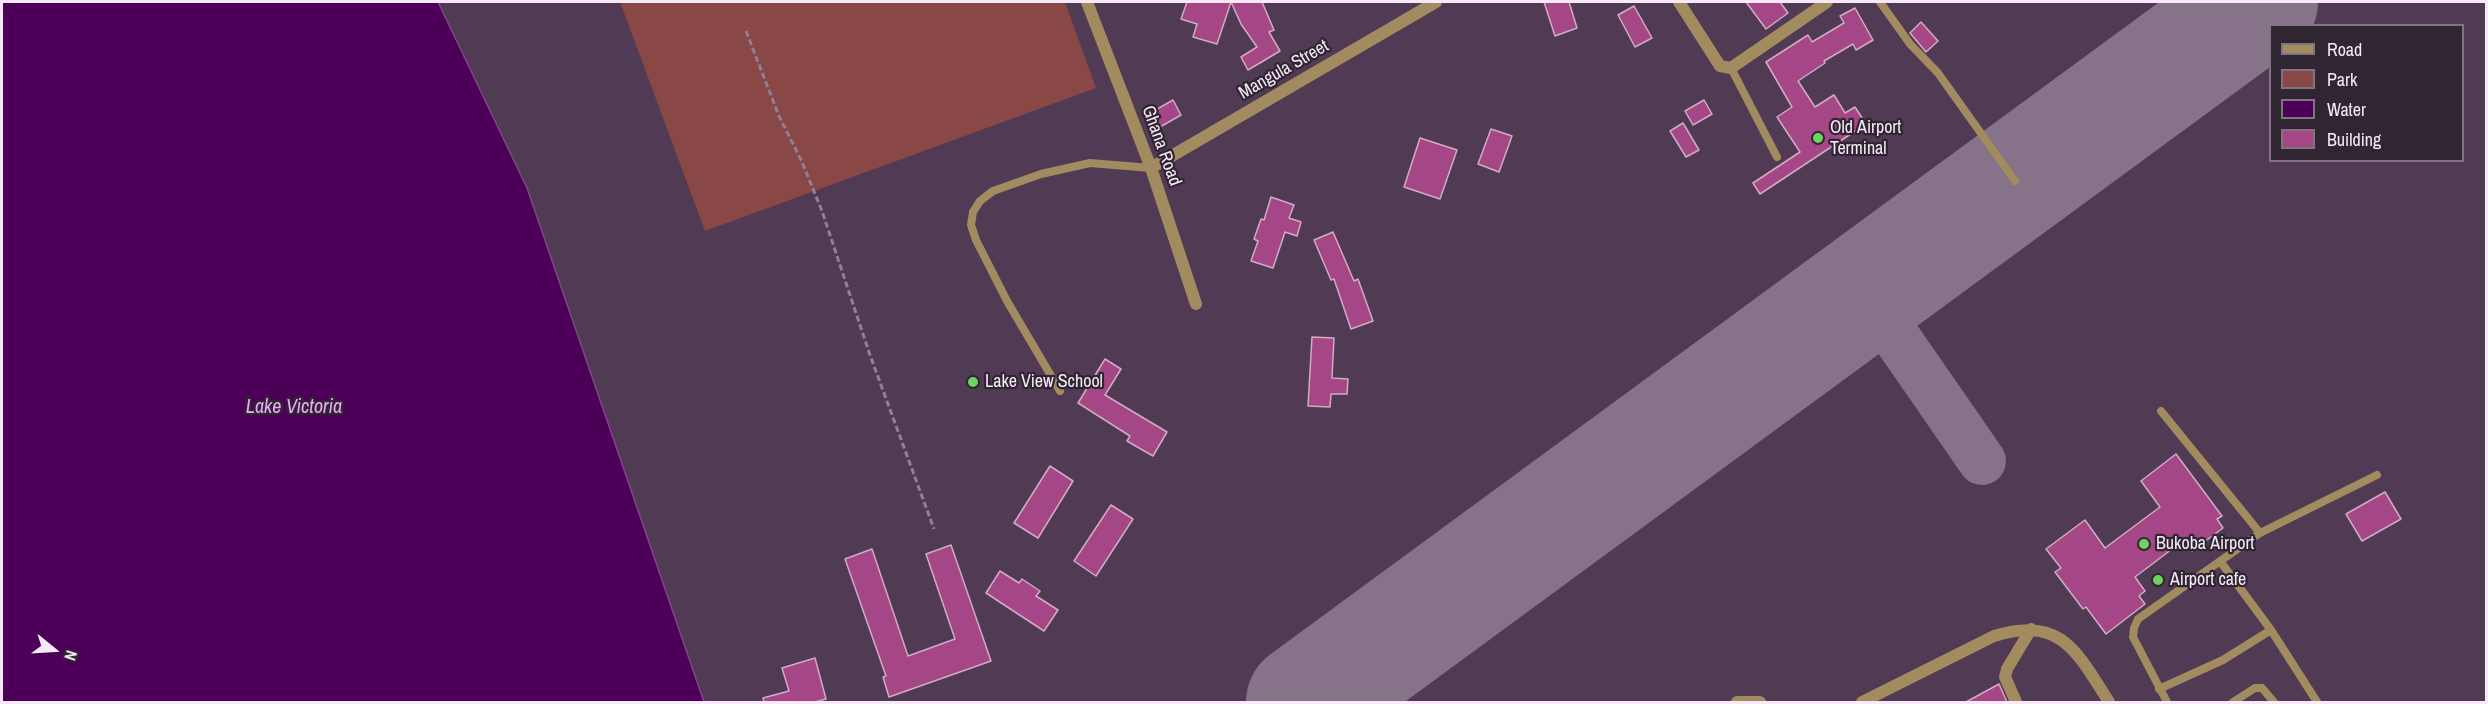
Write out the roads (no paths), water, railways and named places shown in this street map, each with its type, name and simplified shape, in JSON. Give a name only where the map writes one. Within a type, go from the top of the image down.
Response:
[{"type":"street","name":"Ghana Road","points":[[1087,2],[1151,168],[1196,304]]},
{"type":"street","name":"Mangula Street","points":[[1151,168],[1436,2]]},
{"type":"street","points":[[1679,2],[1720,66],[1731,68],[1827,2]]},
{"type":"street","points":[[2016,702],[2005,677],[2007,669],[2031,629]]},
{"type":"street","points":[[1862,702],[1994,636],[2012,630],[2031,629],[2048,632],[2061,639],[2080,656],[2109,702]]},
{"type":"street","points":[[1737,702],[1760,702]]},
{"type":"lane","points":[[1880,2],[1910,44],[1938,73],[2015,181]]},
{"type":"lane","points":[[1731,68],[1777,157]]},
{"type":"lane","points":[[1060,392],[1007,301],[976,240],[971,225],[973,212],[980,201],[993,191],[1041,174],[1090,164],[1151,168]]},
{"type":"lane","points":[[2161,411],[2260,533]]},
{"type":"lane","points":[[2167,702],[2133,637],[2138,619],[2260,533],[2377,475]]},
{"type":"lane","points":[[2220,561],[2271,630],[2317,702]]},
{"type":"lane","points":[[2159,689],[2223,660],[2271,630]]},
{"type":"lane","points":[[2233,702],[2255,688],[2262,688],[2274,702]]},
{"type":"water","name":"Lake Victoria","points":[[2,2],[438,2],[527,188],[704,702],[2,702]]},
{"type":"place","name":"Old Airport Terminal","points":[[1818,138]]},
{"type":"place","name":"Lake View School","points":[[973,382]]},
{"type":"place","name":"Bukoba Airport","points":[[2144,544]]},
{"type":"place","name":"Airport cafe","points":[[2158,580]]}]
